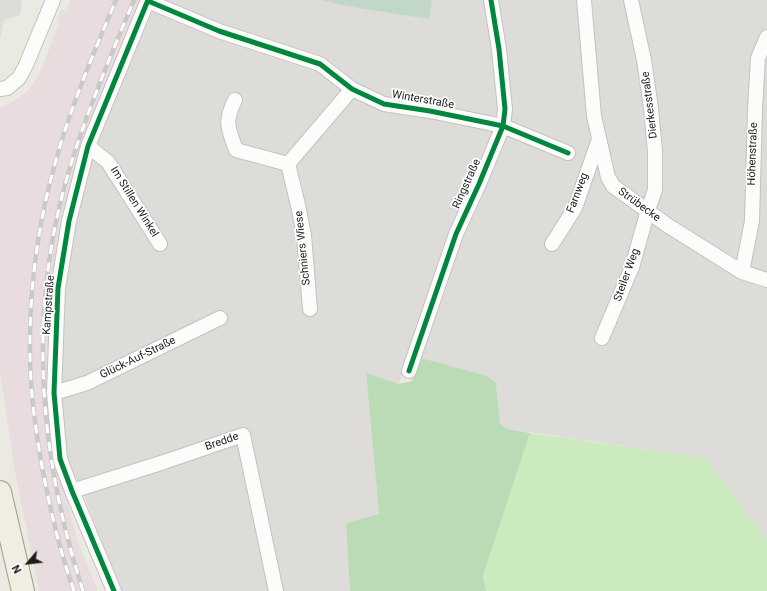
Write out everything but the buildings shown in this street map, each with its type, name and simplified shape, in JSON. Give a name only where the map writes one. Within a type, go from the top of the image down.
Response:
[{"type":"main road","points":[[0,492],[23,591]]},
{"type":"street","points":[[0,89],[7,88],[19,78],[26,65],[53,0]]},
{"type":"street","name":"Ringstraße","points":[[409,372],[456,234],[503,126],[505,109],[492,0]]},
{"type":"street","name":"Strübecke","points":[[584,0],[594,116],[608,177],[614,186],[668,225],[742,272],[767,280]]},
{"type":"street","name":"Dierkesstraße","points":[[631,0],[644,60],[652,108],[655,152],[655,190],[648,210]]},
{"type":"street","name":"Winterstraße","points":[[148,1],[219,31],[320,64],[352,89],[384,104],[430,111],[503,126],[568,153]]},
{"type":"street","name":"Kampstraße","points":[[114,591],[60,459],[54,393],[58,288],[69,221],[88,146],[148,1]]},
{"type":"street","name":"Höhenstraße","points":[[742,272],[752,221],[758,58],[767,37]]},
{"type":"street","points":[[235,100],[229,112],[227,127],[236,150],[288,164],[352,89]]},
{"type":"street","name":"Farnweg","points":[[552,244],[575,208],[599,138]]},
{"type":"street","name":"Im Stillen Winkel","points":[[88,146],[108,162],[160,244]]},
{"type":"street","name":"Schniers Wiese","points":[[288,164],[304,235],[310,309]]},
{"type":"street","name":"Steiler Weg","points":[[602,338],[632,267],[648,210]]},
{"type":"street","name":"Glück-Auf-Straße","points":[[54,393],[87,383],[220,318]]},
{"type":"street","name":"Bredde","points":[[72,491],[243,435],[276,591]]},
{"type":"shaded area","points":[[0,0],[22,0],[20,15],[4,20],[0,39]]},
{"type":"shaded area","points":[[70,0],[145,0],[72,185],[57,250],[50,307],[47,358],[53,445],[77,540],[98,591],[39,591],[15,472],[0,371],[0,107],[8,104],[28,91],[40,72],[60,21],[57,20],[61,9],[66,11]]},
{"type":"shaded area","points":[[157,0],[767,0],[767,540],[705,458],[508,429],[500,424],[496,383],[487,376],[408,355],[399,384],[366,374],[379,514],[346,523],[350,591],[121,591],[79,483],[68,466],[61,432],[60,334],[68,253],[89,166],[117,92]]},
{"type":"shaded area","points":[[311,3],[338,11],[326,54],[299,46]]},
{"type":"green space","points":[[323,0],[432,0],[429,19],[340,5]]},
{"type":"green space","points":[[421,358],[487,376],[496,383],[500,424],[508,429],[530,433],[483,576],[486,591],[350,591],[346,523],[379,514],[366,373],[399,384],[412,381]]},
{"type":"green space","points":[[530,433],[705,458],[767,540],[767,591],[486,591],[483,576]]},
{"type":"railway","points":[[74,591],[55,527],[44,477],[37,434],[30,367],[31,305],[36,256],[44,208],[56,160],[76,99],[116,0]]},
{"type":"railway","points":[[83,591],[57,493],[49,443],[44,393],[43,343],[45,293],[52,242],[70,168],[95,95],[134,0]]},
{"type":"cycle path","points":[[114,591],[60,459],[54,393],[58,288],[69,221],[88,146],[148,0]]},
{"type":"cycle path","points":[[409,371],[456,234],[503,126],[505,109],[499,49],[491,0]]},
{"type":"cycle path","points":[[148,1],[219,31],[320,64],[352,89],[384,104],[430,111],[503,126],[568,153]]}]
